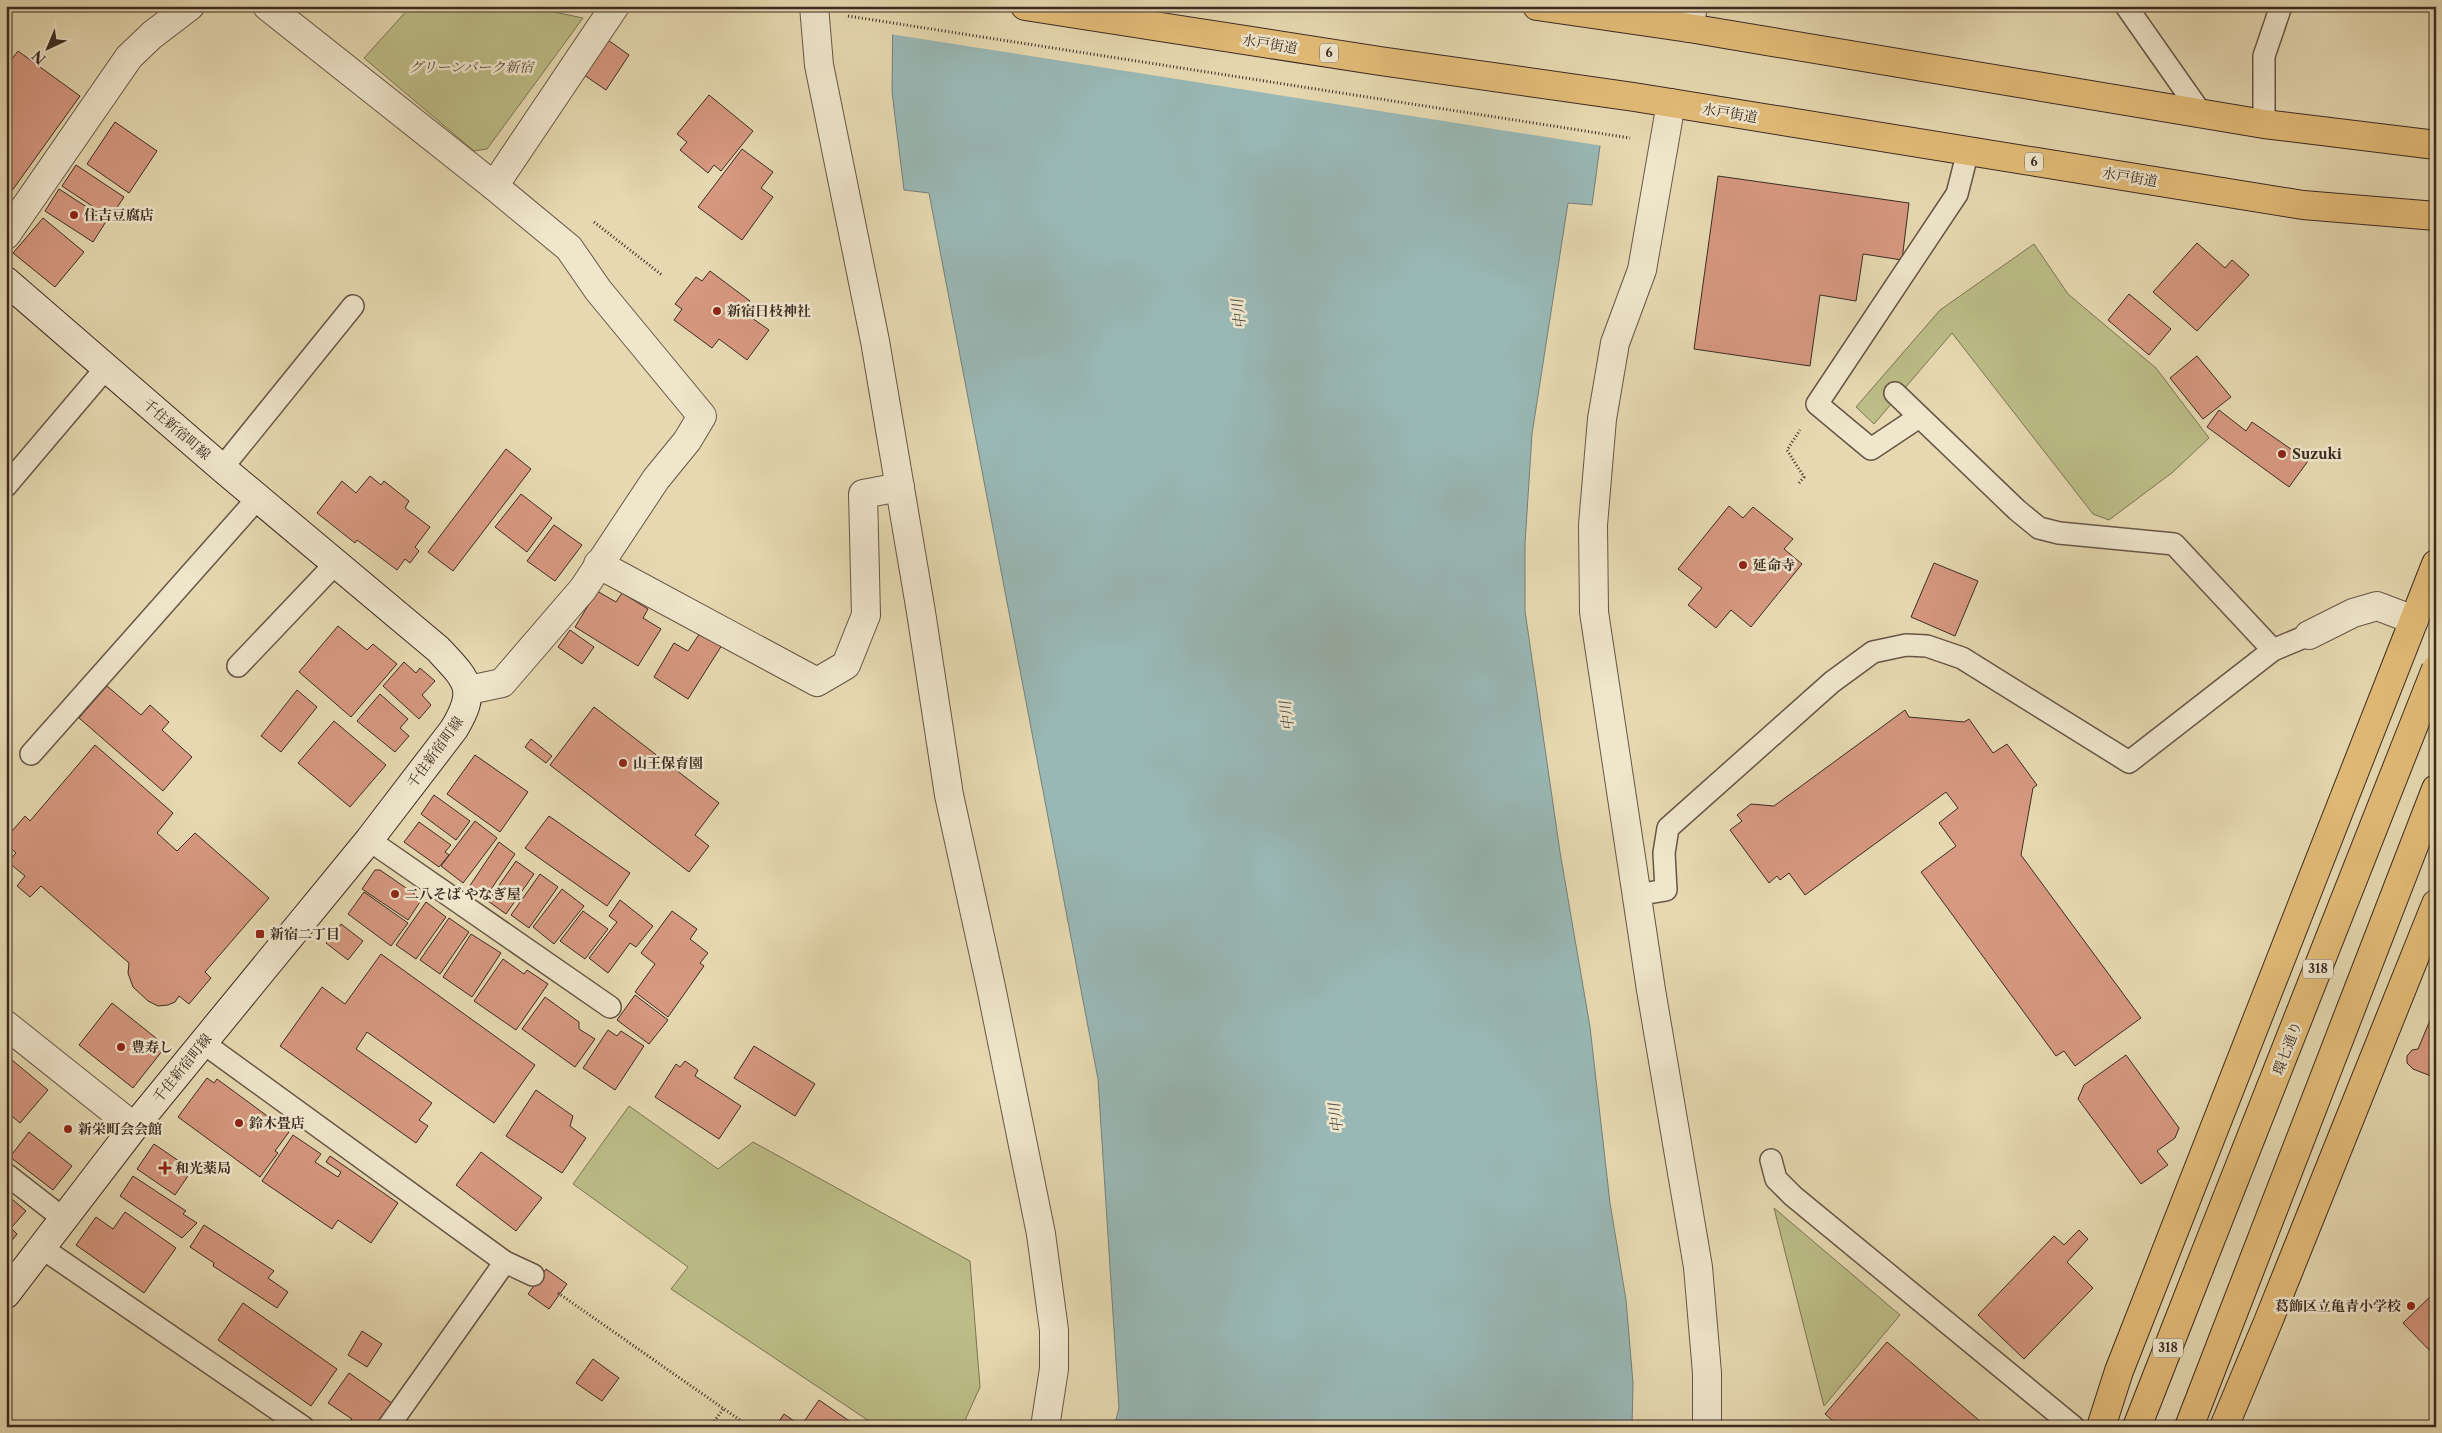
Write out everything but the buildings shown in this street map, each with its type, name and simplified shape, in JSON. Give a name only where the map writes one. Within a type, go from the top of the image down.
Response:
[{"type":"main road","name":"水戸街道","points":[[1025,6],[1390,63],[1634,97],[2303,205],[2436,216]]},
{"type":"main road","points":[[1538,6],[1645,22],[1691,17],[2264,124],[2436,145]]},
{"type":"main road","points":[[2100,1427],[2119,1371],[2436,564]]},
{"type":"main road","name":"環七通り","points":[[2137,1427],[2436,669]]},
{"type":"main road","points":[[2189,1427],[2436,789]]},
{"type":"main road","points":[[2224,1427],[2436,904]]},
{"type":"street","points":[[6,235],[129,57],[152,35],[190,6]]},
{"type":"street","points":[[267,6],[569,248],[598,290],[702,416],[687,442],[656,479],[583,589],[502,683],[469,690]]},
{"type":"street","points":[[494,186],[615,6]]},
{"type":"street","points":[[814,6],[819,65],[875,341],[900,487],[948,795],[1003,1042],[1040,1234],[1054,1340],[1054,1369],[1045,1427]]},
{"type":"street","points":[[1671,103],[1642,270],[1615,343],[1602,419],[1593,525],[1594,612],[1636,895],[1698,1267],[1707,1373],[1706,1427]]},
{"type":"street","name":"千住新宿町線","points":[[6,281],[222,468],[438,649],[461,673],[469,690],[466,710],[454,729],[369,840],[134,1127],[6,1294]]},
{"type":"street","points":[[598,564],[817,682],[846,665],[866,615],[863,494],[900,487]]},
{"type":"street","points":[[2309,635],[2353,613],[2377,606],[2414,620]]},
{"type":"street","points":[[6,1025],[134,1127]]},
{"type":"lane","points":[[2126,6],[2200,113]]},
{"type":"lane","points":[[2264,124],[2264,56],[2281,6]]},
{"type":"lane","points":[[1920,417],[1871,449],[1817,404],[1957,194],[1968,151]]},
{"type":"lane","points":[[222,468],[353,306]]},
{"type":"lane","points":[[6,486],[106,368]]},
{"type":"lane","points":[[1894,392],[2017,510],[2039,528],[2059,533],[2174,544],[2273,650]]},
{"type":"lane","points":[[31,754],[258,498]]},
{"type":"lane","points":[[238,666],[336,563]]},
{"type":"lane","points":[[1636,895],[1666,890],[1664,853],[1668,828],[1832,682],[1874,652],[1906,645],[1927,646],[1962,658],[2130,762],[2273,650],[2309,635]]},
{"type":"lane","points":[[369,840],[610,1007]]},
{"type":"lane","points":[[202,1042],[505,1262],[533,1275]]},
{"type":"lane","points":[[1771,1160],[1776,1179],[1793,1196],[2074,1427]]},
{"type":"lane","points":[[6,1174],[64,1219]]},
{"type":"lane","points":[[42,1248],[303,1427]]},
{"type":"lane","points":[[388,1427],[505,1262]]},
{"type":"path","points":[[865,19],[1628,137]]},
{"type":"path","points":[[1799,483],[1804,477],[1787,450],[1817,404]]},
{"type":"path","points":[[533,1275],[750,1427]]},
{"type":"path","points":[[710,1427],[724,1408]]},
{"type":"green space","name":"グリーンパーク新宿","points":[[411,6],[525,6],[583,18],[487,149],[474,151],[364,58]]},
{"type":"green space","points":[[2034,244],[2068,294],[2156,368],[2209,438],[2173,472],[2109,520],[2093,514],[1952,333],[1874,424],[1856,407],[1940,310]]},
{"type":"green space","points":[[629,1106],[718,1169],[753,1142],[970,1261],[980,1387],[962,1427],[878,1427],[671,1289],[688,1267],[573,1184]]},
{"type":"green space","points":[[1774,1208],[1900,1315],[1824,1406]]},
{"type":"water","name":"中川","points":[[893,6],[1619,6],[1592,205],[1568,203],[1532,434],[1525,544],[1525,611],[1560,852],[1590,1027],[1610,1203],[1626,1300],[1633,1383],[1632,1427],[1114,1427],[1119,1408],[1098,1079],[929,193],[904,190],[892,92]]},
{"type":"pier","points":[[891,6],[1621,6],[1603,146],[890,34]]},
{"type":"place","name":"住吉豆腐店","points":[[74,215]]},
{"type":"place","name":"新宿日枝神社","points":[[717,311]]},
{"type":"place","name":"Suzuki","points":[[2282,454]]},
{"type":"place","name":"延命寺","points":[[1743,565]]},
{"type":"place","name":"山王保育園","points":[[623,763]]},
{"type":"place","name":"二八そば やなぎ屋","points":[[395,894]]},
{"type":"place","name":"新宿二丁目","points":[[260,934]]},
{"type":"place","name":"豊寿し","points":[[121,1047]]},
{"type":"place","name":"鈴木畳店","points":[[239,1123]]},
{"type":"place","name":"新栄町会会館","points":[[68,1129]]},
{"type":"place","name":"和光薬局","points":[[165,1168]]},
{"type":"place","name":"葛飾区立亀青小学校","points":[[2411,1306]]}]
